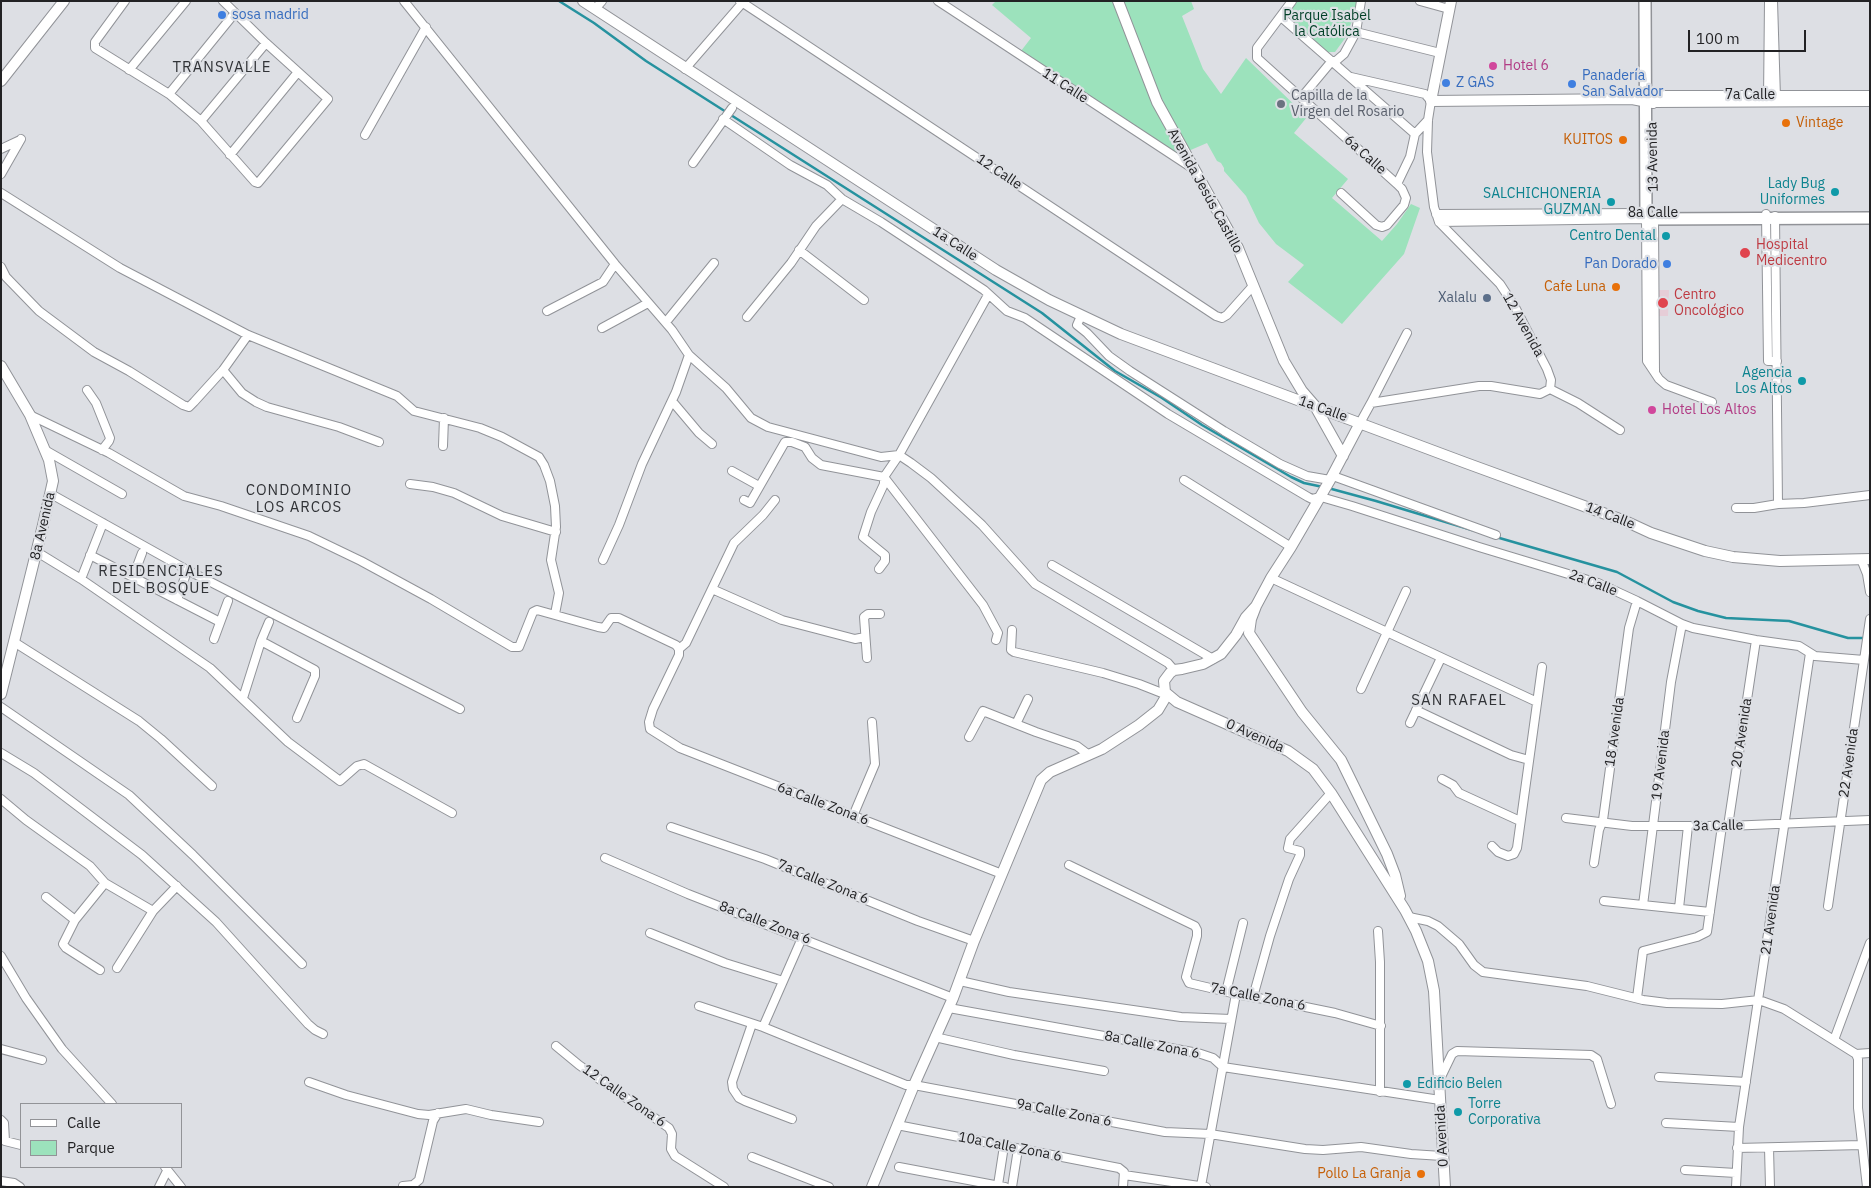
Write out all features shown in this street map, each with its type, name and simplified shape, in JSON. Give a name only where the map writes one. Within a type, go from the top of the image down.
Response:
[{"type":"main road","name":"13 Avenida","points":[[1645,1],[1650,99]]},
{"type":"main road","name":"13 Avenida","points":[[1650,216],[1652,1]]},
{"type":"main road","name":"8a Calle","points":[[1770,216],[1870,212]]},
{"type":"main road","name":"8a Calle","points":[[1650,216],[1870,218]]},
{"type":"street","points":[[1,81],[64,1]]},
{"type":"street","points":[[125,1],[94,44],[95,48],[169,94],[201,121],[230,155],[258,183],[327,101],[327,97],[234,14],[223,1]]},
{"type":"street","points":[[129,70],[186,1]]},
{"type":"street","points":[[404,1],[615,264],[666,322],[690,355],[726,388],[751,418],[762,425],[881,457],[899,456],[920,468],[982,525],[1035,584],[1168,663],[1174,670],[1166,676],[1164,681],[1167,695],[1163,705],[1148,719],[1115,741],[1045,775],[1038,786],[974,941],[951,1003],[914,1085],[872,1187]]},
{"type":"street","name":"1a Calle","points":[[584,1],[598,5],[684,69],[727,94],[996,270],[1081,316],[1155,348],[1217,369],[1360,423]]},
{"type":"street","name":"11 Calle","points":[[938,1],[1012,52],[1192,168]]},
{"type":"street","name":"Avenida Jesús Castillo","points":[[1118,1],[1157,102],[1192,168],[1234,239],[1252,287],[1284,361],[1302,391],[1315,406],[1343,456]]},
{"type":"street","points":[[1292,1],[1281,17],[1416,134]]},
{"type":"street","points":[[1301,98],[1331,62],[1344,54],[1356,32],[1361,1]]},
{"type":"street","points":[[1420,1],[1450,5]]},
{"type":"street","points":[[1769,1],[1772,99]]},
{"type":"street","points":[[1772,99],[1773,1]]},
{"type":"street","points":[[684,69],[742,2]]},
{"type":"street","name":"12 Calle","points":[[742,2],[1216,316],[1222,318],[1227,315],[1252,287]]},
{"type":"street","name":"12 Avenida","points":[[1450,5],[1428,120],[1428,152],[1436,214],[1439,222],[1452,237],[1492,275],[1509,297],[1547,369],[1551,380],[1550,389]]},
{"type":"street","points":[[169,94],[234,14]]},
{"type":"street","name":"6a Calle","points":[[1281,17],[1258,46],[1256,52],[1261,62],[1398,184],[1406,198],[1404,205],[1387,225],[1382,227],[1376,225],[1341,192]]},
{"type":"street","points":[[365,135],[426,27]]},
{"type":"street","points":[[1356,32],[1440,53]]},
{"type":"street","points":[[201,121],[266,43]]},
{"type":"street","points":[[230,155],[298,72]]},
{"type":"street","points":[[1351,77],[1425,94],[1431,101]]},
{"type":"street","name":"7a Calle","points":[[1772,99],[1870,95]]},
{"type":"street","name":"7a Calle","points":[[1431,101],[1772,99],[1870,102]]},
{"type":"street","points":[[693,163],[732,108]]},
{"type":"street","name":"2a Calle","points":[[724,117],[790,165],[828,185],[842,199],[882,222],[984,290],[1007,311],[1026,318],[1168,414],[1308,497],[1321,496],[1598,583],[1682,624],[1756,640],[1799,646],[1814,656],[1864,657]]},
{"type":"street","points":[[1398,184],[1410,158],[1416,134],[1428,120]]},
{"type":"street","points":[[1,150],[21,139],[1,174]]},
{"type":"street","points":[[1,193],[120,268],[248,335],[397,396],[414,412],[444,418],[492,432],[538,457],[544,465],[553,493],[556,532],[551,560],[559,593],[555,614]]},
{"type":"street","points":[[747,317],[819,223],[842,199]]},
{"type":"street","name":"8a Calle","points":[[1436,214],[1650,216]]},
{"type":"street","name":"8a Calle","points":[[1439,222],[1650,216]]},
{"type":"street","name":"13 Avenida","points":[[1650,216],[1646,360],[1655,372]]},
{"type":"street","name":"13 Avenida","points":[[1650,216],[1655,372]]},
{"type":"street","points":[[1770,216],[1768,361],[1777,361],[1778,504]]},
{"type":"street","points":[[799,250],[864,300]]},
{"type":"street","points":[[547,311],[603,282],[615,264]]},
{"type":"street","points":[[666,322],[714,264]]},
{"type":"street","points":[[1,267],[6,277],[39,311],[94,352],[129,371],[183,405],[189,406],[194,402],[223,370],[248,335]]},
{"type":"street","points":[[879,569],[885,561],[885,555],[864,539],[863,536],[884,484],[884,477],[899,456],[988,295]]},
{"type":"street","points":[[602,328],[648,303]]},
{"type":"street","points":[[1081,316],[1077,325],[1109,356],[1224,431],[1280,464],[1306,476],[1331,480],[1496,535]]},
{"type":"street","points":[[1321,496],[1407,333]]},
{"type":"street","points":[[603,560],[642,464],[672,401],[690,355]]},
{"type":"street","name":"8a Avenida","points":[[1,366],[30,415],[52,470],[51,494],[1,694]]},
{"type":"street","points":[[223,370],[242,393],[261,405],[339,427],[379,442]]},
{"type":"street","points":[[1655,372],[1659,379],[1672,388],[1712,402]]},
{"type":"street","points":[[1371,403],[1479,386],[1491,386],[1534,394],[1544,393],[1550,389],[1578,403],[1620,430]]},
{"type":"street","points":[[88,390],[96,402],[110,438],[110,441],[102,450]]},
{"type":"street","points":[[672,401],[712,444]]},
{"type":"street","points":[[30,415],[102,450],[184,496],[221,506],[309,536],[361,561],[431,598],[512,647],[518,647],[534,611],[540,610],[604,628],[611,618],[619,618],[676,645],[680,649],[686,643],[735,540],[763,515],[775,500]]},
{"type":"street","points":[[443,446],[444,418]]},
{"type":"street","name":"14 Calle","points":[[1360,423],[1625,521],[1663,538],[1705,551],[1733,558],[1780,561],[1865,559]]},
{"type":"street","points":[[744,500],[750,503],[783,444],[787,442],[805,447],[812,458],[821,465],[884,477],[983,605],[998,632],[996,640]]},
{"type":"street","points":[[45,450],[122,494]]},
{"type":"street","points":[[732,471],[759,486]]},
{"type":"street","points":[[1184,480],[1291,547]]},
{"type":"street","points":[[410,484],[433,487],[454,493],[502,516],[556,532]]},
{"type":"street","points":[[51,494],[198,576],[460,709]]},
{"type":"street","points":[[1736,508],[1754,508],[1870,495]]},
{"type":"street","name":"0 Avenida","points":[[1321,496],[1271,578],[1256,606],[1249,629],[1251,637],[1302,712],[1336,753],[1343,765],[1387,854],[1407,914]]},
{"type":"street","points":[[81,579],[103,523]]},
{"type":"street","points":[[37,552],[81,579],[210,668],[288,742],[340,781],[357,766],[364,764],[452,813]]},
{"type":"street","points":[[133,577],[142,553]]},
{"type":"street","points":[[90,555],[220,622]]},
{"type":"street","points":[[1865,559],[1870,592]]},
{"type":"street","points":[[1052,565],[1213,659]]},
{"type":"street","points":[[177,600],[185,577]]},
{"type":"street","points":[[1271,578],[1537,702]]},
{"type":"street","points":[[712,589],[782,620],[855,639],[865,637]]},
{"type":"street","points":[[1361,689],[1406,591]]},
{"type":"street","points":[[214,639],[228,601]]},
{"type":"street","name":"18 Avenida","points":[[1594,863],[1602,822],[1629,628],[1637,601]]},
{"type":"street","name":"0 Avenida","points":[[1174,670],[1192,667],[1213,659],[1225,650],[1246,617],[1256,606]]},
{"type":"street","points":[[867,658],[864,620],[866,615],[880,614]]},
{"type":"street","name":"22 Avenida","points":[[1828,906],[1870,621]]},
{"type":"street","points":[[243,698],[261,640],[269,622]]},
{"type":"street","name":"19 Avenida","points":[[1643,905],[1671,682],[1682,624]]},
{"type":"street","points":[[1012,630],[1011,650],[1014,652],[1103,673],[1167,695]]},
{"type":"street","points":[[261,640],[315,670],[315,676],[297,718]]},
{"type":"street","name":"20 Avenida","points":[[1637,998],[1643,951],[1666,946],[1705,933],[1708,929],[1756,640]]},
{"type":"street","points":[[14,642],[139,721],[212,786]]},
{"type":"street","name":"6a Calle Zona 6","points":[[680,649],[653,710],[649,727],[653,732],[680,748],[1002,874]]},
{"type":"street","name":"21 Avenida","points":[[1736,1187],[1739,1127],[1810,654]]},
{"type":"street","points":[[1410,723],[1441,658]]},
{"type":"street","points":[[1492,846],[1506,856],[1514,854],[1517,848],[1542,668]]},
{"type":"street","name":"0 Avenida","points":[[1167,695],[1177,702],[1288,751],[1313,769],[1332,793],[1407,914],[1422,944],[1431,972],[1434,990],[1444,1187]]},
{"type":"street","points":[[1016,724],[1028,699]]},
{"type":"street","points":[[1,707],[129,795],[193,855],[302,964]]},
{"type":"street","points":[[1416,710],[1511,755],[1529,760]]},
{"type":"street","points":[[969,737],[982,711],[1077,746],[1089,755]]},
{"type":"street","points":[[853,816],[875,764],[872,722]]},
{"type":"street","points":[[1,753],[34,774],[142,855],[216,922],[308,1024],[323,1034]]},
{"type":"street","points":[[1442,779],[1453,785],[1459,793],[1520,821]]},
{"type":"street","points":[[1253,998],[1286,887],[1300,855],[1300,852],[1288,848],[1290,839],[1332,793]]},
{"type":"street","points":[[1,799],[26,820],[90,866],[105,883],[153,911]]},
{"type":"street","name":"3a Calle","points":[[1566,818],[1632,826],[1725,826],[1870,820]]},
{"type":"street","points":[[1679,908],[1688,826]]},
{"type":"street","name":"7a Calle Zona 6","points":[[671,827],[766,859],[918,921],[974,941]]},
{"type":"street","name":"8a Calle Zona 6","points":[[604,858],[688,894],[802,938],[951,1003],[1198,1053],[1213,1058],[1222,1067],[1440,1100]]},
{"type":"street","name":"7a Calle Zona 6","points":[[1069,866],[1194,926],[1197,930],[1186,980],[1189,983],[1253,998],[1335,1013],[1381,1026]]},
{"type":"street","points":[[100,970],[64,946],[64,939],[74,920],[105,883]]},
{"type":"street","points":[[117,968],[153,911],[177,886]]},
{"type":"street","points":[[46,897],[74,920]]},
{"type":"street","points":[[1604,901],[1710,912]]},
{"type":"street","points":[[1407,914],[1438,926],[1459,944],[1474,965],[1483,972],[1586,986],[1667,1003],[1695,1004],[1759,1000],[1784,1009],[1856,1054],[1870,1053]]},
{"type":"street","points":[[1226,992],[1243,923]]},
{"type":"street","points":[[1378,931],[1381,1026],[1380,1092]]},
{"type":"street","points":[[650,933],[725,963],[783,981]]},
{"type":"street","points":[[763,1027],[802,938]]},
{"type":"street","points":[[1834,1040],[1870,943]]},
{"type":"street","points":[[1,956],[26,998],[62,1048],[111,1103]]},
{"type":"street","points":[[960,981],[1009,992],[1181,1017],[1231,1019]]},
{"type":"street","points":[[1200,1186],[1236,994]]},
{"type":"street","name":"9a Calle Zona 6","points":[[699,1006],[763,1027],[904,1085],[914,1085],[1153,1130],[1210,1134],[1305,1149],[1361,1147],[1442,1156]]},
{"type":"street","points":[[752,1024],[732,1082],[733,1089],[739,1098],[792,1119]]},
{"type":"street","points":[[935,1038],[1014,1055],[1104,1071]]},
{"type":"street","name":"12 Calle Zona 6","points":[[556,1046],[579,1065],[669,1128],[672,1134],[671,1149],[675,1156],[724,1187]]},
{"type":"street","points":[[1,1050],[42,1060]]},
{"type":"street","points":[[1439,1081],[1451,1056],[1457,1051],[1591,1055],[1597,1059],[1611,1104]]},
{"type":"street","points":[[1856,1054],[1858,1059],[1858,1108],[1867,1187]]},
{"type":"street","points":[[1659,1077],[1746,1082]]},
{"type":"street","points":[[309,1082],[346,1095],[418,1114],[438,1114],[466,1109],[491,1115],[539,1122]]},
{"type":"street","points":[[404,1186],[413,1185],[419,1180],[433,1121],[438,1114]]},
{"type":"street","points":[[1,1120],[4,1123],[5,1141],[20,1145]]},
{"type":"street","points":[[1666,1123],[1739,1127]]},
{"type":"street","name":"10a Calle Zona 6","points":[[897,1125],[1119,1168],[1124,1173],[1200,1186]]},
{"type":"street","points":[[899,1167],[1002,1186],[1004,1146]]},
{"type":"street","points":[[1737,1148],[1862,1146]]},
{"type":"street","points":[[1769,1148],[1770,1187]]},
{"type":"street","points":[[1012,1187],[1018,1149]]},
{"type":"street","points":[[752,1157],[829,1187]]},
{"type":"street","points":[[159,1187],[166,1169],[181,1187]]},
{"type":"street","points":[[1685,1170],[1736,1173]]},
{"type":"street","points":[[1123,1187],[1124,1173]]},
{"type":"street","points":[[1,1181],[14,1183],[20,1187]]},
{"type":"shaded area","name":"Centro Oncológico","points":[[1658,290],[1669,290],[1668,316],[1657,316]]},
{"type":"green space","points":[[996,1],[1191,1],[1194,9],[1182,16],[1203,69],[1221,94],[1246,58],[1307,117],[1294,133],[1348,179],[1332,198],[1382,241],[1411,204],[1420,208],[1404,254],[1342,324],[1288,282],[1304,265],[1276,244],[1259,223],[1246,196],[1224,171],[1221,163],[1217,161],[1207,143],[1179,155],[1079,92],[1021,51],[1031,38],[992,5]]},
{"type":"green space","name":"Parque Isabel la Católica","points":[[1297,1],[1357,1],[1346,37],[1335,52],[1327,52],[1294,26],[1290,18],[1291,10]]},
{"type":"waterway","points":[[559,1],[594,23],[646,61],[1042,313],[1115,371],[1291,477],[1304,483],[1323,487]]},
{"type":"waterway","points":[[1328,488],[1472,530]]},
{"type":"waterway","points":[[1496,537],[1617,572],[1673,602],[1698,611],[1726,618],[1789,621],[1848,638],[1866,638]]},
{"type":"place","name":"sosa madrid","points":[[222,15]]},
{"type":"place","name":"Hotel 6","points":[[1493,66]]},
{"type":"place","name":"Z GAS","points":[[1446,83]]},
{"type":"place","name":"Panadería San Salvador","points":[[1572,84]]},
{"type":"place","name":"Capilla de la Virgen del Rosario","points":[[1281,104]]},
{"type":"place","name":"Vintage","points":[[1786,123]]},
{"type":"place","name":"KUITOS","points":[[1623,140]]},
{"type":"place","name":"Lady Bug Uniformes","points":[[1835,192]]},
{"type":"place","name":"SALCHICHONERIA GUZMAN","points":[[1611,202]]},
{"type":"place","name":"Centro Dental","points":[[1666,236]]},
{"type":"place","name":"Hospital Medicentro","points":[[1745,253]]},
{"type":"place","name":"Pan Dorado","points":[[1667,264]]},
{"type":"place","name":"Cafe Luna","points":[[1616,287]]},
{"type":"place","name":"Xalalu","points":[[1487,298]]},
{"type":"place","name":"Centro Oncológico","points":[[1663,303]]},
{"type":"place","name":"Agencia Los Altos","points":[[1802,381]]},
{"type":"place","name":"Hotel Los Altos","points":[[1652,410]]},
{"type":"place","name":"Edificio Belen","points":[[1407,1084]]},
{"type":"place","name":"Torre Corporativa","points":[[1458,1112]]},
{"type":"place","name":"Pollo La Granja","points":[[1421,1174]]},
{"type":"district","name":"TRANSVALLE","points":[[222,68]]},
{"type":"district","name":"CONDOMINIO LOS ARCOS","points":[[299,500]]},
{"type":"district","name":"RESIDENCIALES DEL BOSQUE","points":[[161,580]]},
{"type":"district","name":"SAN RAFAEL","points":[[1459,701]]}]
